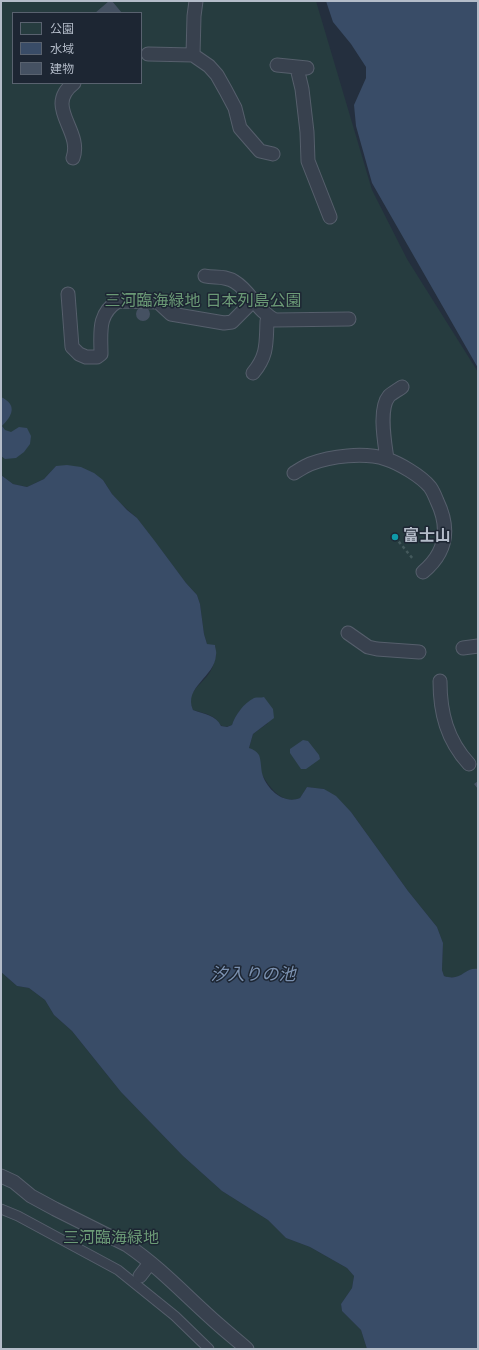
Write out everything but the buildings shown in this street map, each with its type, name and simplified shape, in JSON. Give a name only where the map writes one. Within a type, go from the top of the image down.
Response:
[{"type":"street","points":[[193,56],[196,1]]},
{"type":"street","points":[[148,54],[193,56],[209,66],[217,74],[234,108],[240,128],[260,151],[273,154]]},
{"type":"street","points":[[276,65],[302,68],[308,161],[330,217]]},
{"type":"street","points":[[73,84],[67,89],[63,96],[62,106],[63,114],[74,140],[75,153],[73,158]]},
{"type":"street","points":[[205,276],[220,276],[235,282],[253,301],[275,320],[349,319]]},
{"type":"street","points":[[68,294],[72,347],[79,354],[97,357],[101,354],[102,317],[113,304],[118,301],[158,302],[170,314],[176,316],[224,323],[232,322],[253,301]]},
{"type":"street","points":[[253,373],[261,363],[264,354],[268,321],[270,317]]},
{"type":"street","points":[[387,459],[384,427],[385,402],[389,396],[402,387]]},
{"type":"street","points":[[294,473],[309,464],[324,459],[374,456],[387,459],[424,481],[432,491],[442,512],[445,534],[440,552],[432,564],[423,572]]},
{"type":"street","points":[[348,633],[368,647],[392,651],[418,652]]},
{"type":"street","points":[[463,648],[478,646]]},
{"type":"street","points":[[440,681],[440,700],[446,728],[454,744],[469,764]]},
{"type":"street","points":[[1,1176],[14,1182],[31,1196],[55,1210],[127,1245],[150,1263],[247,1349]]},
{"type":"street","points":[[140,1276],[150,1263]]},
{"type":"lane","points":[[1,1209],[18,1216],[118,1270],[175,1316],[209,1349]]},
{"type":"path","points":[[395,537],[423,572]]},
{"type":"green space","name":"三河臨海緑地 日本列島公園","points":[[1,1],[316,1],[372,190],[407,259],[478,372],[478,969],[473,969],[455,977],[444,976],[442,970],[443,943],[437,927],[408,891],[351,812],[324,789],[307,787],[300,798],[291,800],[282,797],[268,784],[249,748],[253,734],[268,723],[255,698],[247,703],[241,710],[232,725],[224,727],[209,715],[193,710],[191,704],[192,695],[210,673],[216,655],[207,644],[197,595],[186,583],[137,518],[120,503],[103,480],[56,466],[44,479],[27,487],[13,484],[1,475]]},
{"type":"green space","name":"三河臨海緑地","points":[[1,972],[17,986],[29,988],[45,1000],[54,1015],[72,1031],[121,1092],[183,1156],[222,1191],[268,1220],[286,1238],[310,1247],[347,1268],[354,1276],[352,1288],[341,1304],[342,1311],[361,1330],[367,1349],[1,1349]]},
{"type":"water","points":[[326,1],[478,1],[478,368],[372,183],[356,126],[354,105],[366,78],[366,67],[351,44],[333,22]]},
{"type":"water","points":[[1,397],[10,404],[12,411],[11,415],[2,426],[5,430],[11,432],[19,427],[27,428],[31,436],[30,444],[24,452],[16,458],[5,459],[1,456]]},
{"type":"water","name":"汐入りの池","points":[[67,465],[81,467],[94,473],[103,480],[112,494],[137,518],[186,583],[197,595],[207,644],[215,645],[216,654],[211,670],[192,695],[191,702],[193,710],[213,717],[221,726],[227,727],[232,725],[243,706],[254,698],[264,697],[273,709],[274,718],[253,734],[249,748],[254,750],[259,755],[262,773],[267,785],[276,794],[294,800],[300,798],[307,787],[324,789],[336,796],[351,812],[408,891],[437,927],[443,943],[442,970],[444,976],[455,977],[469,970],[478,969],[478,1349],[367,1349],[361,1330],[342,1311],[341,1304],[352,1288],[354,1276],[347,1268],[310,1247],[286,1238],[268,1220],[222,1191],[183,1156],[121,1092],[72,1031],[54,1015],[45,1000],[29,988],[17,986],[1,972],[1,475],[13,484],[27,487],[44,479],[56,466]]},
{"type":"water","points":[[303,740],[308,741],[319,755],[320,759],[306,769],[301,769],[290,753],[290,749]]},
{"type":"place","name":"富士山","points":[[395,537]]}]
